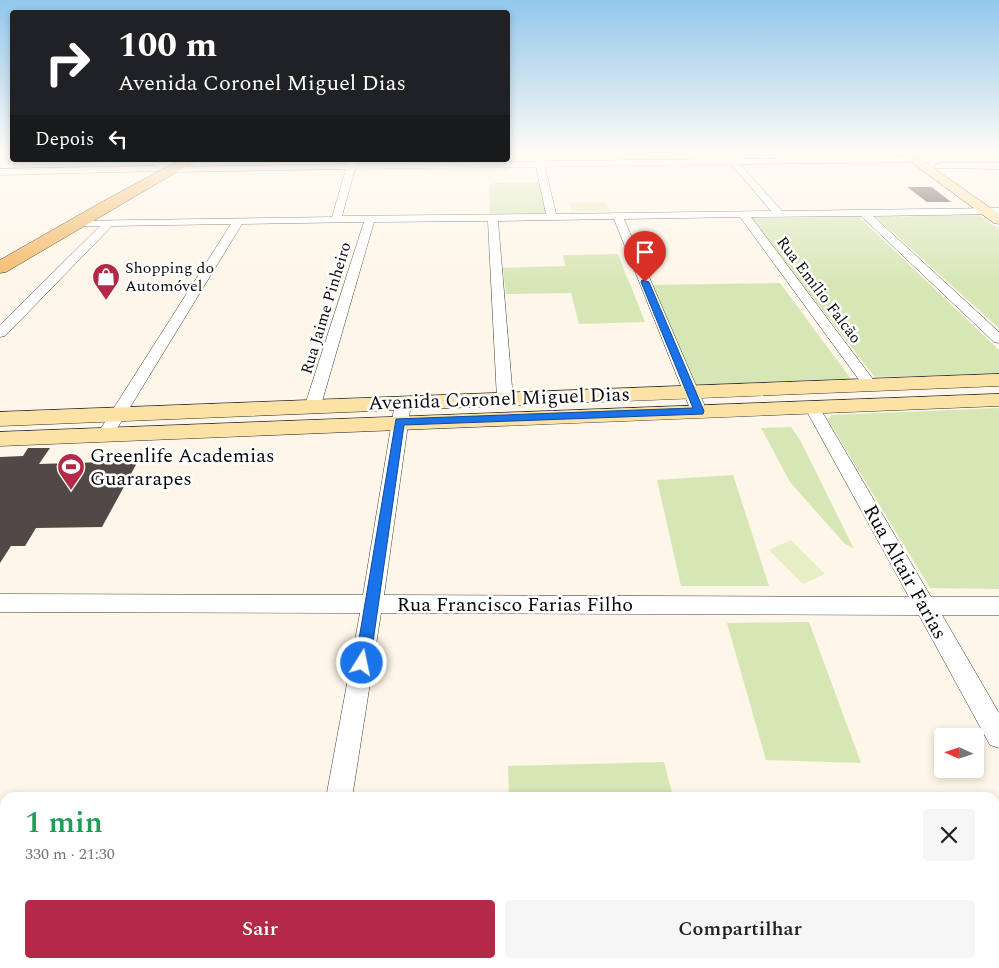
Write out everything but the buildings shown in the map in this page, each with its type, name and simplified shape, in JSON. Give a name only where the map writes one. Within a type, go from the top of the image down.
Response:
[{"type":"main road","points":[[0,256],[100,198]]},
{"type":"main road","points":[[0,268],[117,198]]},
{"type":"main road","points":[[978,198],[995,210],[999,220]]},
{"type":"main road","points":[[978,198],[995,210]]},
{"type":"main road","name":"Avenida Coronel Miguel Dias","points":[[0,440],[206,431],[505,400],[999,380]]},
{"type":"main road","name":"Avenida Coronel Miguel Dias","points":[[0,419],[313,405],[401,412],[699,411],[999,400]]},
{"type":"main road","points":[[206,431],[214,410]]},
{"type":"street","points":[[336,220],[342,198]]},
{"type":"street","points":[[548,198],[552,217]]},
{"type":"street","points":[[765,198],[779,214]]},
{"type":"street","points":[[74,224],[995,210]]},
{"type":"street","points":[[864,213],[999,339]]},
{"type":"street","name":"Rua Emílio Falcão","points":[[743,214],[870,385]]},
{"type":"street","points":[[618,216],[699,411]]},
{"type":"street","points":[[493,217],[505,400]]},
{"type":"street","name":"Rua Jaime Pinheiro","points":[[313,405],[370,220]]},
{"type":"street","points":[[104,436],[237,223]]},
{"type":"street","points":[[0,333],[108,224]]},
{"type":"street","name":"Rua Altair Farias","points":[[813,408],[923,606],[999,736]]},
{"type":"street","points":[[340,792],[372,605],[401,412]]},
{"type":"street","name":"Rua Francisco Farias Filho","points":[[0,603],[999,606]]},
{"type":"green space","points":[[489,198],[545,198],[548,214],[490,215]]},
{"type":"green space","points":[[606,202],[610,211],[572,212],[569,203]]},
{"type":"green space","points":[[979,215],[999,229],[999,328],[876,217]]},
{"type":"green space","points":[[859,217],[999,350],[999,374],[875,377],[750,218]]},
{"type":"green space","points":[[618,254],[645,322],[579,324],[571,293],[506,294],[503,268],[565,266],[563,255]]},
{"type":"green space","points":[[780,283],[851,379],[696,385],[652,285]]},
{"type":"green space","points":[[999,408],[999,589],[930,588],[828,420],[831,415]]},
{"type":"green space","points":[[791,427],[800,440],[854,549],[844,543],[790,482],[761,428]]},
{"type":"green space","points":[[733,475],[769,586],[681,586],[657,480]]},
{"type":"green space","points":[[791,540],[825,574],[803,584],[769,550]]},
{"type":"green space","points":[[809,622],[861,763],[766,760],[727,623]]},
{"type":"green space","points":[[664,762],[672,792],[509,792],[508,766]]},
{"type":"place","name":"Shopping do Automóvel","points":[[106,301]]},
{"type":"place","name":"Greenlife Academias Guararapes","points":[[71,491]]},
{"type":"route","points":[[362,663],[400,422],[699,411],[645,282]]}]
